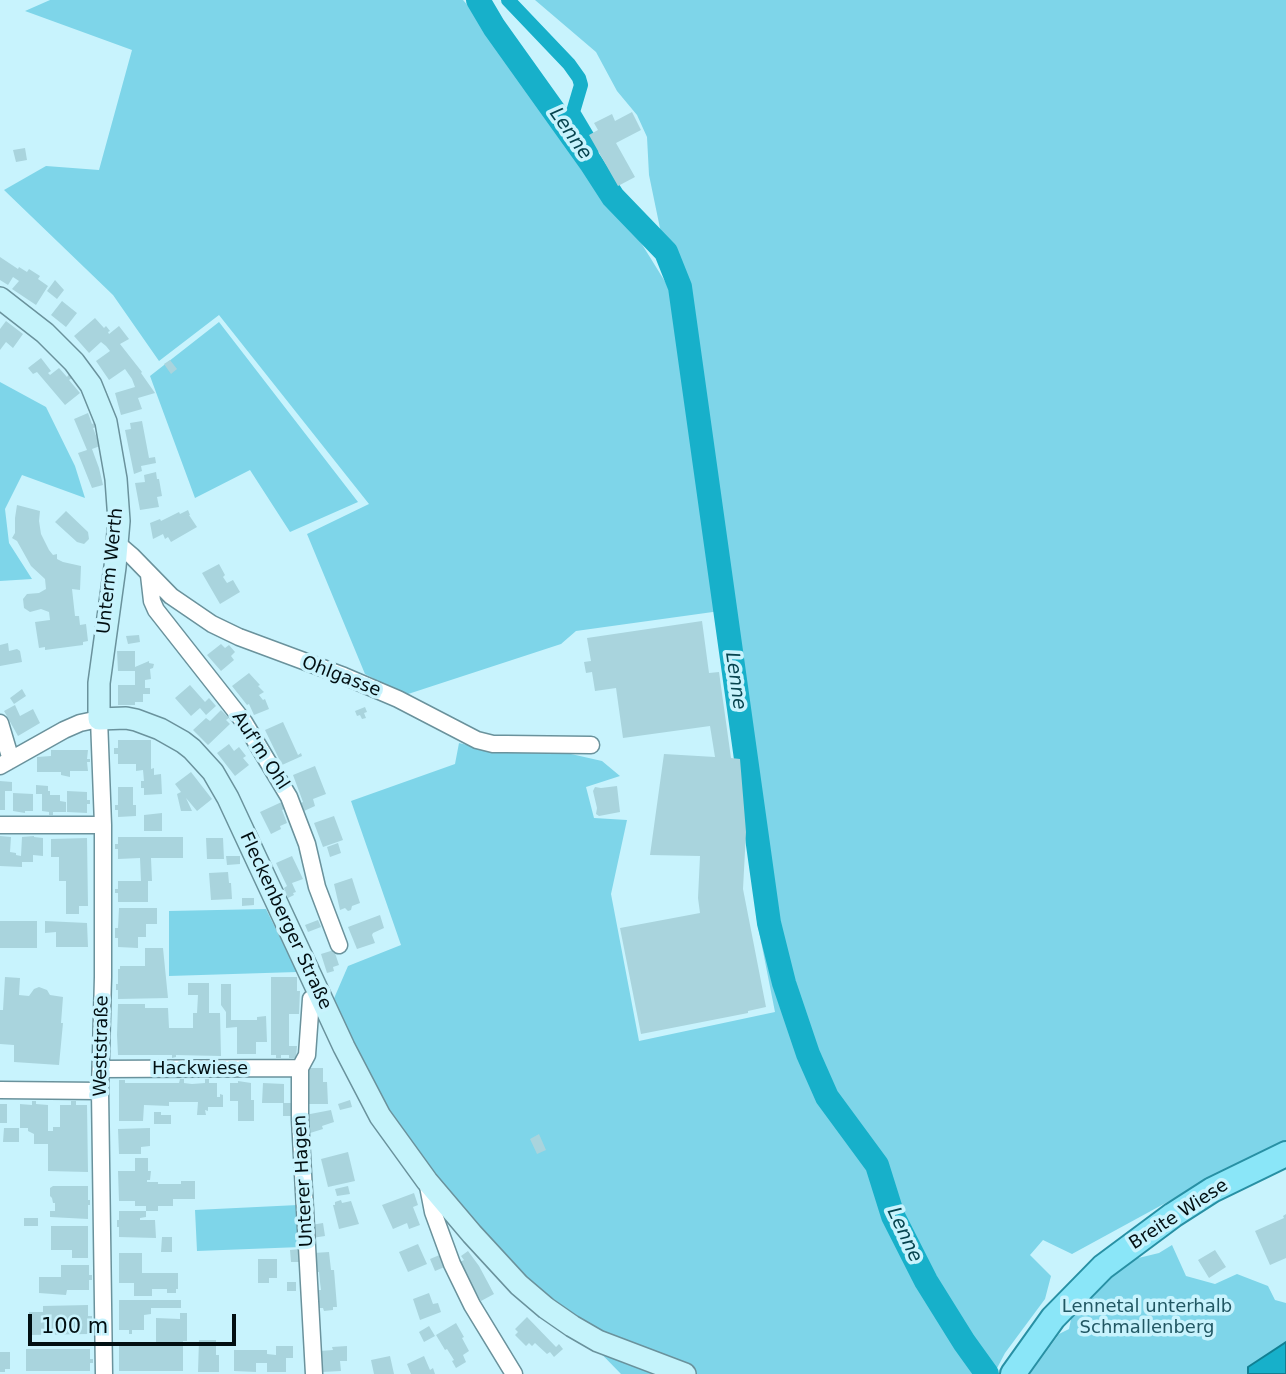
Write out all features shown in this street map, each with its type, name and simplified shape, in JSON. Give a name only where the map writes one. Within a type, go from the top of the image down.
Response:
[{"type":"main road","name":"Breite Wiese","points":[[1013,1374],[1053,1318],[1103,1268],[1167,1219],[1212,1190],[1286,1154]]},
{"type":"street","name":"Unterm Werth","points":[[0,298],[31,320],[60,346],[79,368],[91,385],[106,422],[120,512],[99,683],[99,719]]},
{"type":"street","name":"Ohlgasse","points":[[118,544],[163,590],[184,607],[223,630],[377,690],[477,740],[493,744],[591,745]]},
{"type":"street","name":"Auf'm Ohl","points":[[149,575],[156,610],[244,722],[289,797],[307,844],[317,887],[339,945]]},
{"type":"street","points":[[0,723],[5,763],[64,730],[99,719]]},
{"type":"street","name":"Weststraße","points":[[99,719],[103,825],[100,1091],[104,1374]]},
{"type":"street","name":"Fleckenberger Straße","points":[[99,719],[136,720],[160,729],[192,749],[213,772],[233,809],[344,1047],[380,1116],[426,1181],[519,1285],[555,1314],[598,1341],[685,1374]]},
{"type":"street","points":[[0,825],[103,825]]},
{"type":"street","name":"Unterer Hagen","points":[[314,1374],[300,1119],[300,1068],[307,1055],[311,999],[320,995]]},
{"type":"street","name":"Hackwiese","points":[[101,1069],[300,1068]]},
{"type":"street","points":[[0,1090],[100,1091]]},
{"type":"street","name":"Fleckenberger Straße","points":[[426,1181],[433,1212],[452,1264],[472,1305],[514,1374]]},
{"type":"green space","points":[[50,0],[463,0],[555,104],[674,296],[649,175],[647,137],[637,115],[617,91],[596,52],[535,0],[1286,0],[1286,1143],[1204,1182],[1072,1254],[1043,1240],[1030,1255],[1051,1276],[1045,1299],[1005,1353],[994,1374],[621,1374],[457,1201],[391,1115],[332,1003],[348,966],[401,945],[351,801],[455,764],[459,743],[488,750],[571,754],[602,761],[620,776],[586,787],[594,818],[627,820],[611,894],[639,1041],[775,1012],[757,921],[742,755],[720,611],[576,631],[561,644],[405,695],[365,674],[307,534],[369,504],[219,315],[159,361],[113,295],[4,190],[46,166],[99,170],[132,50],[25,11]]},
{"type":"green space","points":[[219,322],[358,502],[290,532],[250,470],[195,498],[150,376]]},
{"type":"green space","points":[[0,382],[46,407],[75,466],[85,498],[22,475],[5,509],[9,543],[32,579],[0,581]]},
{"type":"green space","points":[[266,909],[297,972],[169,976],[169,911]]},
{"type":"green space","points":[[298,1205],[301,1247],[197,1251],[195,1210]]},
{"type":"green space","name":"Lennetal unterhalb Schmallenberg","points":[[1172,1245],[1186,1276],[1215,1284],[1237,1274],[1268,1286],[1275,1300],[1286,1303],[1286,1374],[1030,1374],[1059,1334],[1069,1329],[1073,1310],[1126,1261],[1159,1253]]},
{"type":"shaded area","points":[[1286,1342],[1286,1374],[1248,1374],[1248,1367]]},
{"type":"building","points":[[632,112],[641,130],[616,143],[635,177],[618,186],[589,135],[598,130],[594,123],[612,114],[615,121]]},
{"type":"building","points":[[25,148],[27,160],[16,162],[13,150]]},
{"type":"building","points":[[0,257],[18,269],[19,267],[27,272],[29,269],[40,276],[38,279],[48,286],[36,305],[12,289],[19,281],[13,277],[8,285],[0,280]]},
{"type":"building","points":[[55,280],[64,290],[57,299],[47,291]]},
{"type":"building","points":[[62,301],[77,313],[66,327],[51,315]]},
{"type":"building","points":[[95,318],[104,328],[106,326],[109,334],[119,326],[129,339],[120,344],[155,393],[138,398],[142,409],[121,415],[115,393],[135,387],[132,379],[125,369],[109,380],[96,361],[110,351],[101,342],[89,353],[74,336]]},
{"type":"building","points":[[6,321],[23,334],[13,348],[6,342],[0,350],[0,329]]},
{"type":"building","points":[[41,358],[51,371],[48,373],[50,375],[59,368],[67,377],[69,374],[72,378],[69,380],[80,393],[65,405],[37,372],[33,374],[28,368]]},
{"type":"building","points":[[170,360],[177,369],[171,374],[164,364]]},
{"type":"building","points":[[88,413],[92,424],[95,423],[96,427],[93,428],[100,446],[92,449],[103,485],[92,488],[78,453],[87,450],[74,419]]},
{"type":"building","points":[[142,421],[149,458],[155,457],[156,463],[141,466],[142,471],[134,474],[125,430],[131,429],[130,423]]},
{"type":"building","points":[[156,472],[162,496],[157,497],[159,507],[140,510],[135,483],[145,482],[144,475]]},
{"type":"building","points":[[17,505],[40,511],[41,534],[49,550],[53,555],[57,554],[57,559],[63,562],[81,566],[80,590],[72,589],[75,616],[79,616],[80,625],[86,624],[88,641],[83,642],[83,645],[45,650],[45,647],[39,648],[35,622],[50,620],[49,612],[41,609],[30,612],[24,608],[23,599],[27,594],[46,589],[45,579],[31,566],[17,541],[12,538],[15,533]]},
{"type":"building","points":[[188,510],[197,527],[171,542],[168,537],[165,539],[163,534],[153,539],[150,523]]},
{"type":"building","points":[[66,511],[88,532],[89,539],[84,544],[77,542],[55,522]]},
{"type":"building","points":[[219,564],[227,583],[233,580],[240,592],[220,604],[202,573]]},
{"type":"building","points":[[702,621],[709,673],[719,672],[731,758],[740,759],[746,832],[743,889],[766,1007],[641,1034],[620,928],[700,913],[700,856],[650,855],[664,754],[715,757],[710,726],[623,738],[616,688],[595,691],[592,672],[586,673],[584,662],[591,661],[587,638]]},
{"type":"building","points":[[139,635],[140,642],[128,644],[126,636]]},
{"type":"building","points":[[8,643],[9,651],[20,651],[22,662],[0,666],[0,645]]},
{"type":"building","points":[[221,644],[225,648],[229,645],[235,652],[231,656],[234,660],[221,671],[207,655]]},
{"type":"building","points":[[117,651],[135,651],[135,667],[149,661],[154,664],[150,669],[151,679],[145,680],[145,688],[150,688],[150,694],[143,694],[143,702],[118,705],[118,685],[135,685],[135,671],[118,671]]},
{"type":"building","points":[[249,673],[264,692],[259,695],[265,699],[269,709],[254,715],[249,704],[247,705],[232,686]]},
{"type":"building","points":[[190,685],[205,702],[209,698],[216,706],[206,715],[200,708],[191,716],[175,698]]},
{"type":"building","points":[[22,689],[26,696],[14,704],[10,698]]},
{"type":"building","points":[[15,705],[20,716],[33,709],[40,723],[18,736],[4,711]]},
{"type":"building","points":[[365,707],[366,718],[362,719],[355,711]]},
{"type":"building","points":[[221,710],[229,718],[226,720],[230,724],[208,745],[193,730],[206,718],[210,721]]},
{"type":"building","points":[[283,722],[298,755],[301,753],[302,756],[282,765],[265,730]]},
{"type":"building","points":[[118,740],[151,740],[151,769],[154,768],[154,775],[161,774],[162,794],[144,795],[144,788],[141,788],[141,781],[144,781],[143,770],[136,771],[136,764],[118,764],[118,754],[114,754],[114,748],[118,748]]},
{"type":"building","points":[[229,744],[234,751],[239,747],[249,765],[235,776],[217,753]]},
{"type":"building","points":[[51,750],[88,750],[88,771],[70,771],[70,777],[61,775],[61,772],[37,772],[37,757],[51,756]]},
{"type":"building","points":[[315,766],[326,794],[313,799],[315,806],[304,811],[293,775]]},
{"type":"building","points":[[191,772],[212,799],[197,811],[186,798],[192,811],[181,811],[177,794],[181,792],[175,784]]},
{"type":"building","points":[[0,781],[12,782],[12,791],[5,791],[5,810],[0,810]]},
{"type":"building","points":[[36,785],[48,786],[50,795],[60,795],[60,801],[66,802],[66,812],[53,812],[53,815],[49,815],[49,812],[42,811],[42,794],[36,794]]},
{"type":"building","points":[[617,786],[620,812],[599,816],[596,814],[593,791],[595,787]]},
{"type":"building","points":[[118,787],[133,787],[136,816],[118,817],[115,805],[118,805]]},
{"type":"building","points":[[67,791],[87,792],[90,804],[87,804],[87,813],[67,812]]},
{"type":"building","points":[[13,793],[33,794],[33,811],[13,811]]},
{"type":"building","points":[[286,800],[289,807],[282,810],[287,823],[271,834],[260,812]]},
{"type":"building","points":[[162,813],[162,831],[144,831],[144,815]]},
{"type":"building","points":[[334,816],[343,840],[323,847],[314,823]]},
{"type":"building","points":[[0,836],[11,837],[10,852],[21,856],[22,837],[43,838],[43,856],[33,855],[33,862],[22,862],[22,867],[0,866]]},
{"type":"building","points":[[118,837],[183,837],[183,858],[151,858],[152,881],[148,881],[148,902],[118,902],[115,889],[118,889],[118,881],[141,881],[140,858],[118,859],[115,844],[118,844]]},
{"type":"building","points":[[87,838],[88,906],[79,906],[79,914],[66,914],[66,881],[59,881],[59,857],[51,857],[51,839]]},
{"type":"building","points":[[206,838],[223,838],[224,859],[207,859]]},
{"type":"building","points":[[338,843],[341,853],[330,857],[327,847]]},
{"type":"building","points":[[226,856],[240,856],[240,864],[227,865]]},
{"type":"building","points":[[292,856],[303,879],[292,883],[296,892],[288,898],[284,888],[287,886],[276,863]]},
{"type":"building","points":[[228,872],[232,899],[211,900],[209,873]]},
{"type":"building","points":[[352,878],[360,903],[352,906],[351,910],[340,910],[334,884]]},
{"type":"building","points":[[242,898],[254,898],[254,905],[242,906]]},
{"type":"building","points":[[119,908],[157,908],[157,924],[146,924],[146,937],[138,937],[138,948],[118,947],[115,928],[118,928]]},
{"type":"building","points":[[380,915],[384,928],[373,933],[375,943],[357,949],[348,927]]},
{"type":"building","points":[[318,920],[321,927],[308,932],[305,925]]},
{"type":"building","points":[[0,921],[37,921],[37,948],[0,948]]},
{"type":"building","points":[[45,921],[87,923],[88,947],[56,947],[56,932],[45,933]]},
{"type":"building","points":[[145,948],[163,948],[168,998],[118,999],[118,969],[120,966],[145,966]]},
{"type":"building","points":[[334,950],[339,965],[333,967],[334,971],[327,973],[321,954]]},
{"type":"building","points":[[5,977],[20,978],[19,995],[29,996],[39,987],[47,990],[50,995],[63,997],[59,1065],[14,1062],[14,1045],[0,1044],[0,1010],[3,1010]]},
{"type":"building","points":[[271,977],[297,977],[297,991],[300,991],[299,1014],[289,1014],[289,1046],[297,1046],[296,1058],[281,1055],[281,1058],[276,1058],[276,1055],[271,1055]]},
{"type":"building","points":[[188,983],[209,983],[209,1013],[220,1013],[221,1056],[176,1055],[172,1058],[172,1055],[118,1055],[118,1004],[145,1004],[145,1008],[168,1008],[169,1028],[193,1028],[193,1013],[197,1013],[198,995],[188,995]]},
{"type":"building","points":[[221,984],[231,984],[231,1020],[257,1020],[257,1017],[266,1016],[267,1042],[256,1042],[256,1054],[237,1054],[237,1027],[226,1028],[226,1012],[221,1005]]},
{"type":"building","points":[[308,1068],[323,1068],[328,1104],[307,1104]]},
{"type":"building","points":[[180,1079],[184,1079],[184,1083],[192,1084],[205,1083],[205,1079],[209,1079],[209,1083],[217,1083],[217,1097],[223,1095],[223,1107],[208,1107],[208,1111],[205,1110],[206,1115],[197,1115],[198,1102],[169,1102],[169,1106],[144,1105],[143,1121],[119,1121],[119,1080],[125,1080],[125,1083],[179,1083]]},
{"type":"building","points":[[230,1083],[251,1083],[254,1121],[238,1121],[238,1101],[230,1101]]},
{"type":"building","points":[[263,1083],[284,1084],[284,1103],[294,1103],[294,1116],[283,1116],[283,1103],[262,1103]]},
{"type":"building","points":[[350,1100],[352,1107],[340,1110],[338,1104]]},
{"type":"building","points":[[32,1101],[48,1105],[48,1131],[53,1131],[53,1127],[60,1127],[60,1105],[71,1105],[71,1101],[76,1101],[76,1105],[87,1105],[88,1172],[48,1171],[48,1144],[34,1144],[34,1134],[28,1131],[28,1128],[20,1128],[20,1104],[32,1105]]},
{"type":"building","points":[[0,1104],[7,1104],[7,1123],[0,1123]]},
{"type":"building","points":[[331,1110],[334,1122],[310,1133],[305,1115]]},
{"type":"building","points":[[154,1112],[171,1115],[171,1124],[154,1124]]},
{"type":"building","points":[[4,1128],[19,1128],[19,1142],[3,1142]]},
{"type":"building","points":[[150,1128],[150,1146],[141,1147],[141,1154],[119,1154],[118,1129]]},
{"type":"building","points":[[539,1134],[546,1150],[537,1154],[530,1139]]},
{"type":"building","points":[[348,1152],[355,1181],[328,1187],[321,1159]]},
{"type":"building","points":[[135,1158],[148,1158],[148,1171],[151,1171],[150,1180],[147,1182],[181,1184],[181,1181],[195,1181],[195,1199],[173,1199],[173,1206],[158,1206],[158,1211],[146,1211],[146,1206],[135,1206],[135,1201],[119,1201],[118,1171],[135,1171]]},
{"type":"building","points":[[88,1186],[88,1219],[50,1217],[50,1211],[55,1211],[55,1203],[50,1196],[50,1188]]},
{"type":"building","points":[[348,1186],[350,1194],[337,1196],[335,1189]]},
{"type":"building","points":[[414,1193],[418,1205],[413,1207],[420,1225],[409,1229],[407,1223],[393,1229],[382,1205]]},
{"type":"building","points":[[341,1200],[342,1203],[351,1201],[359,1224],[339,1229],[333,1205]]},
{"type":"building","points":[[119,1211],[146,1211],[146,1217],[140,1220],[155,1220],[156,1238],[119,1237]]},
{"type":"building","points":[[1286,1214],[1286,1258],[1270,1265],[1255,1231],[1284,1218]]},
{"type":"building","points":[[24,1218],[38,1218],[38,1226],[24,1226]]},
{"type":"building","points":[[323,1223],[325,1236],[312,1238],[311,1225]]},
{"type":"building","points":[[51,1226],[88,1226],[88,1258],[72,1258],[72,1250],[51,1250]]},
{"type":"building","points":[[162,1237],[172,1237],[172,1252],[161,1252]]},
{"type":"building","points":[[418,1244],[427,1264],[408,1272],[399,1252]]},
{"type":"building","points":[[300,1249],[300,1262],[291,1262],[290,1250]]},
{"type":"building","points":[[1215,1250],[1226,1267],[1209,1278],[1198,1260]]},
{"type":"building","points":[[468,1251],[494,1294],[481,1301],[468,1278],[463,1280],[456,1264],[464,1260],[461,1256]]},
{"type":"building","points":[[329,1252],[331,1270],[334,1270],[337,1307],[324,1311],[323,1308],[318,1308],[317,1290],[321,1290],[313,1253]]},
{"type":"building","points":[[119,1253],[142,1253],[142,1273],[178,1273],[176,1293],[167,1293],[167,1289],[152,1289],[152,1296],[134,1296],[134,1283],[119,1283]]},
{"type":"building","points":[[442,1254],[447,1266],[435,1271],[430,1259]]},
{"type":"building","points":[[258,1259],[277,1259],[277,1278],[269,1278],[269,1283],[258,1283]]},
{"type":"building","points":[[61,1265],[89,1265],[92,1280],[89,1280],[89,1290],[67,1290],[66,1295],[39,1293],[39,1277],[61,1277]]},
{"type":"building","points":[[287,1282],[296,1282],[296,1291],[287,1291]]},
{"type":"building","points":[[429,1293],[433,1304],[438,1303],[441,1312],[420,1320],[413,1299]]},
{"type":"building","points":[[119,1300],[181,1300],[181,1308],[151,1308],[151,1314],[144,1315],[144,1330],[132,1330],[132,1334],[129,1334],[129,1330],[119,1330]]},
{"type":"building","points":[[88,1305],[88,1316],[92,1316],[92,1320],[88,1320],[88,1334],[29,1335],[29,1312],[43,1312],[43,1306]]},
{"type":"building","points":[[180,1313],[187,1313],[183,1371],[119,1371],[119,1346],[156,1346],[156,1318],[180,1319]]},
{"type":"building","points":[[527,1317],[556,1347],[559,1344],[563,1349],[554,1357],[535,1343],[526,1346],[515,1335],[518,1332],[515,1329]]},
{"type":"building","points":[[456,1323],[469,1351],[463,1355],[466,1362],[456,1368],[452,1361],[454,1360],[436,1335]]},
{"type":"building","points":[[429,1326],[435,1336],[424,1342],[419,1332]]},
{"type":"building","points":[[199,1340],[216,1340],[219,1372],[198,1372]]},
{"type":"building","points":[[276,1346],[293,1346],[293,1358],[286,1358],[286,1372],[267,1372],[267,1363],[256,1363],[256,1372],[234,1371],[234,1350],[267,1350],[267,1354],[276,1355]]},
{"type":"building","points":[[347,1346],[347,1361],[340,1361],[341,1371],[322,1372],[320,1351]]},
{"type":"building","points":[[26,1349],[90,1349],[93,1363],[90,1363],[90,1371],[26,1371]]},
{"type":"building","points":[[0,1352],[10,1352],[10,1369],[5,1369],[5,1372],[0,1372]]},
{"type":"building","points":[[390,1356],[394,1374],[374,1374],[371,1360]]},
{"type":"building","points":[[424,1356],[430,1370],[433,1368],[435,1374],[411,1374],[407,1364]]},
{"type":"waterway","name":"Lenne","points":[[478,0],[613,197],[666,252],[680,287],[769,923],[784,983],[808,1054],[827,1097],[877,1165],[893,1216],[926,1281],[987,1374]]},
{"type":"waterway","points":[[508,0],[579,78],[581,85],[573,112],[592,144],[591,163]]}]
